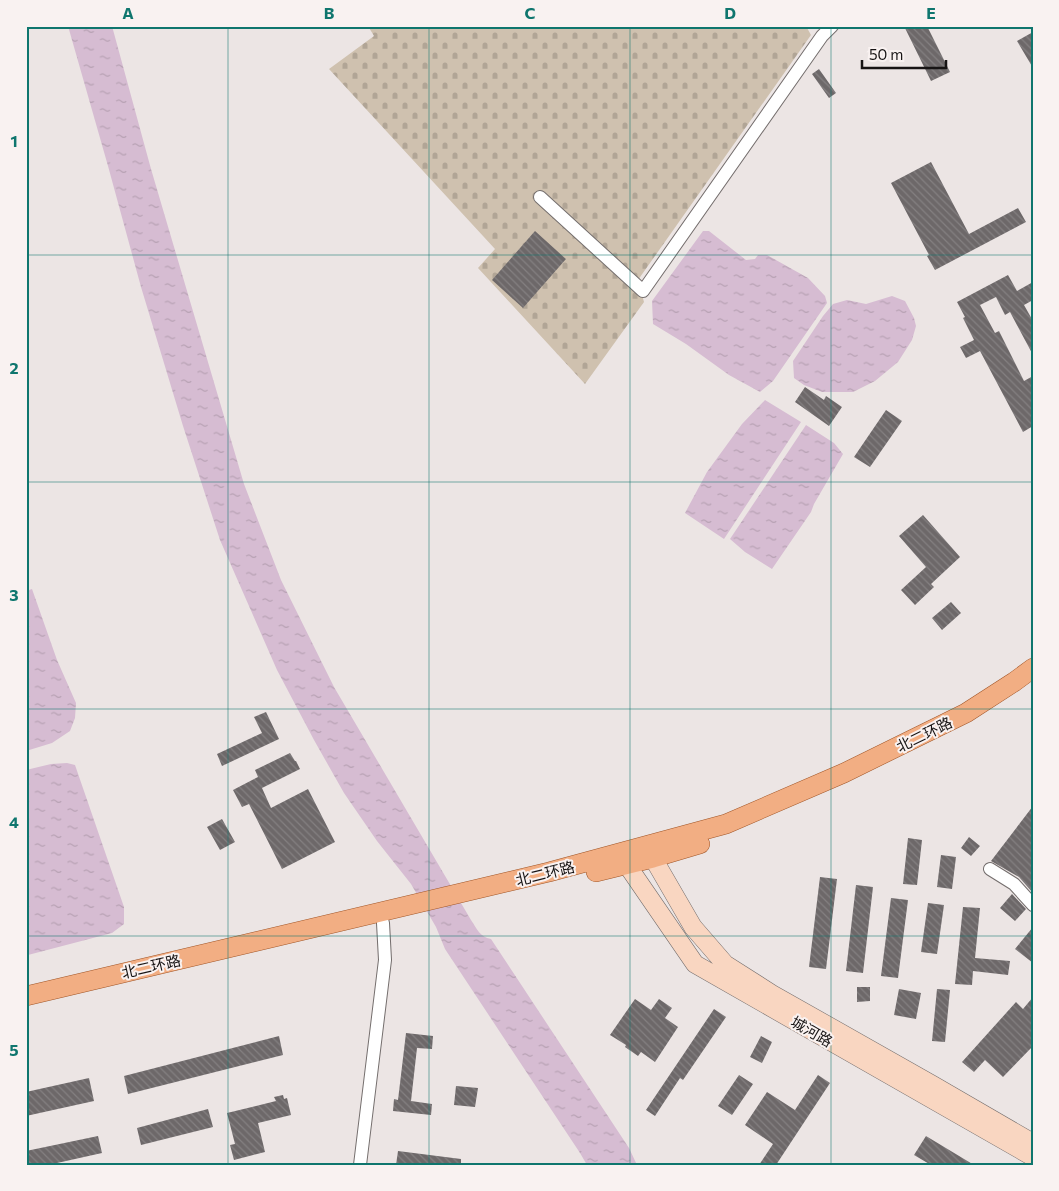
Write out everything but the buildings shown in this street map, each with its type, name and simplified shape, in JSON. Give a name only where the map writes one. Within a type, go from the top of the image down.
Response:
[{"type":"main road","name":"北二环路","points":[[473,896],[550,872],[726,824],[844,773],[966,713],[1033,668]]},
{"type":"main road","name":"北二环路","points":[[26,996],[473,896],[627,865],[731,835],[852,784],[971,722],[1033,683]]},
{"type":"main road","name":"城河路","points":[[653,858],[693,927],[725,964],[772,994],[1033,1142]]},
{"type":"main road","name":"城河路","points":[[627,865],[695,964],[1033,1158]]},
{"type":"main road","name":"北二环路","points":[[26,1008],[383,923],[401,913]]},
{"type":"street","points":[[540,197],[643,291],[822,36],[832,26]]},
{"type":"street","points":[[990,869],[1014,884],[1033,905]]},
{"type":"street","points":[[360,1165],[385,960],[383,923]]},
{"type":"green space","points":[[368,26],[806,26],[811,35],[638,280],[644,302],[585,384],[478,268],[495,249],[329,69],[374,36]]},
{"type":"water","points":[[68,26],[112,26],[151,169],[244,484],[281,580],[334,687],[475,926],[481,934],[491,939],[629,1148],[637,1165],[587,1165],[445,949],[436,927],[411,884],[377,841],[344,793],[277,670],[220,540],[183,426],[141,287]]},
{"type":"water","points":[[703,231],[709,231],[746,260],[755,259],[758,255],[767,255],[808,278],[825,296],[827,303],[773,381],[760,392],[729,375],[686,344],[653,324],[652,301]]},
{"type":"water","points":[[892,296],[905,301],[916,326],[912,340],[898,362],[875,381],[853,392],[822,392],[804,385],[794,378],[793,361],[833,304],[847,300],[866,304]]},
{"type":"water","points":[[765,400],[801,422],[724,539],[685,513],[707,472],[742,424]]},
{"type":"water","points":[[806,425],[834,443],[843,454],[811,512],[772,569],[745,552],[730,539]]},
{"type":"water","points":[[32,589],[57,660],[76,703],[75,718],[70,731],[52,743],[26,751],[26,591]]},
{"type":"water","points":[[67,763],[75,765],[124,907],[124,924],[112,933],[28,955],[26,954],[26,770],[51,764]]}]
